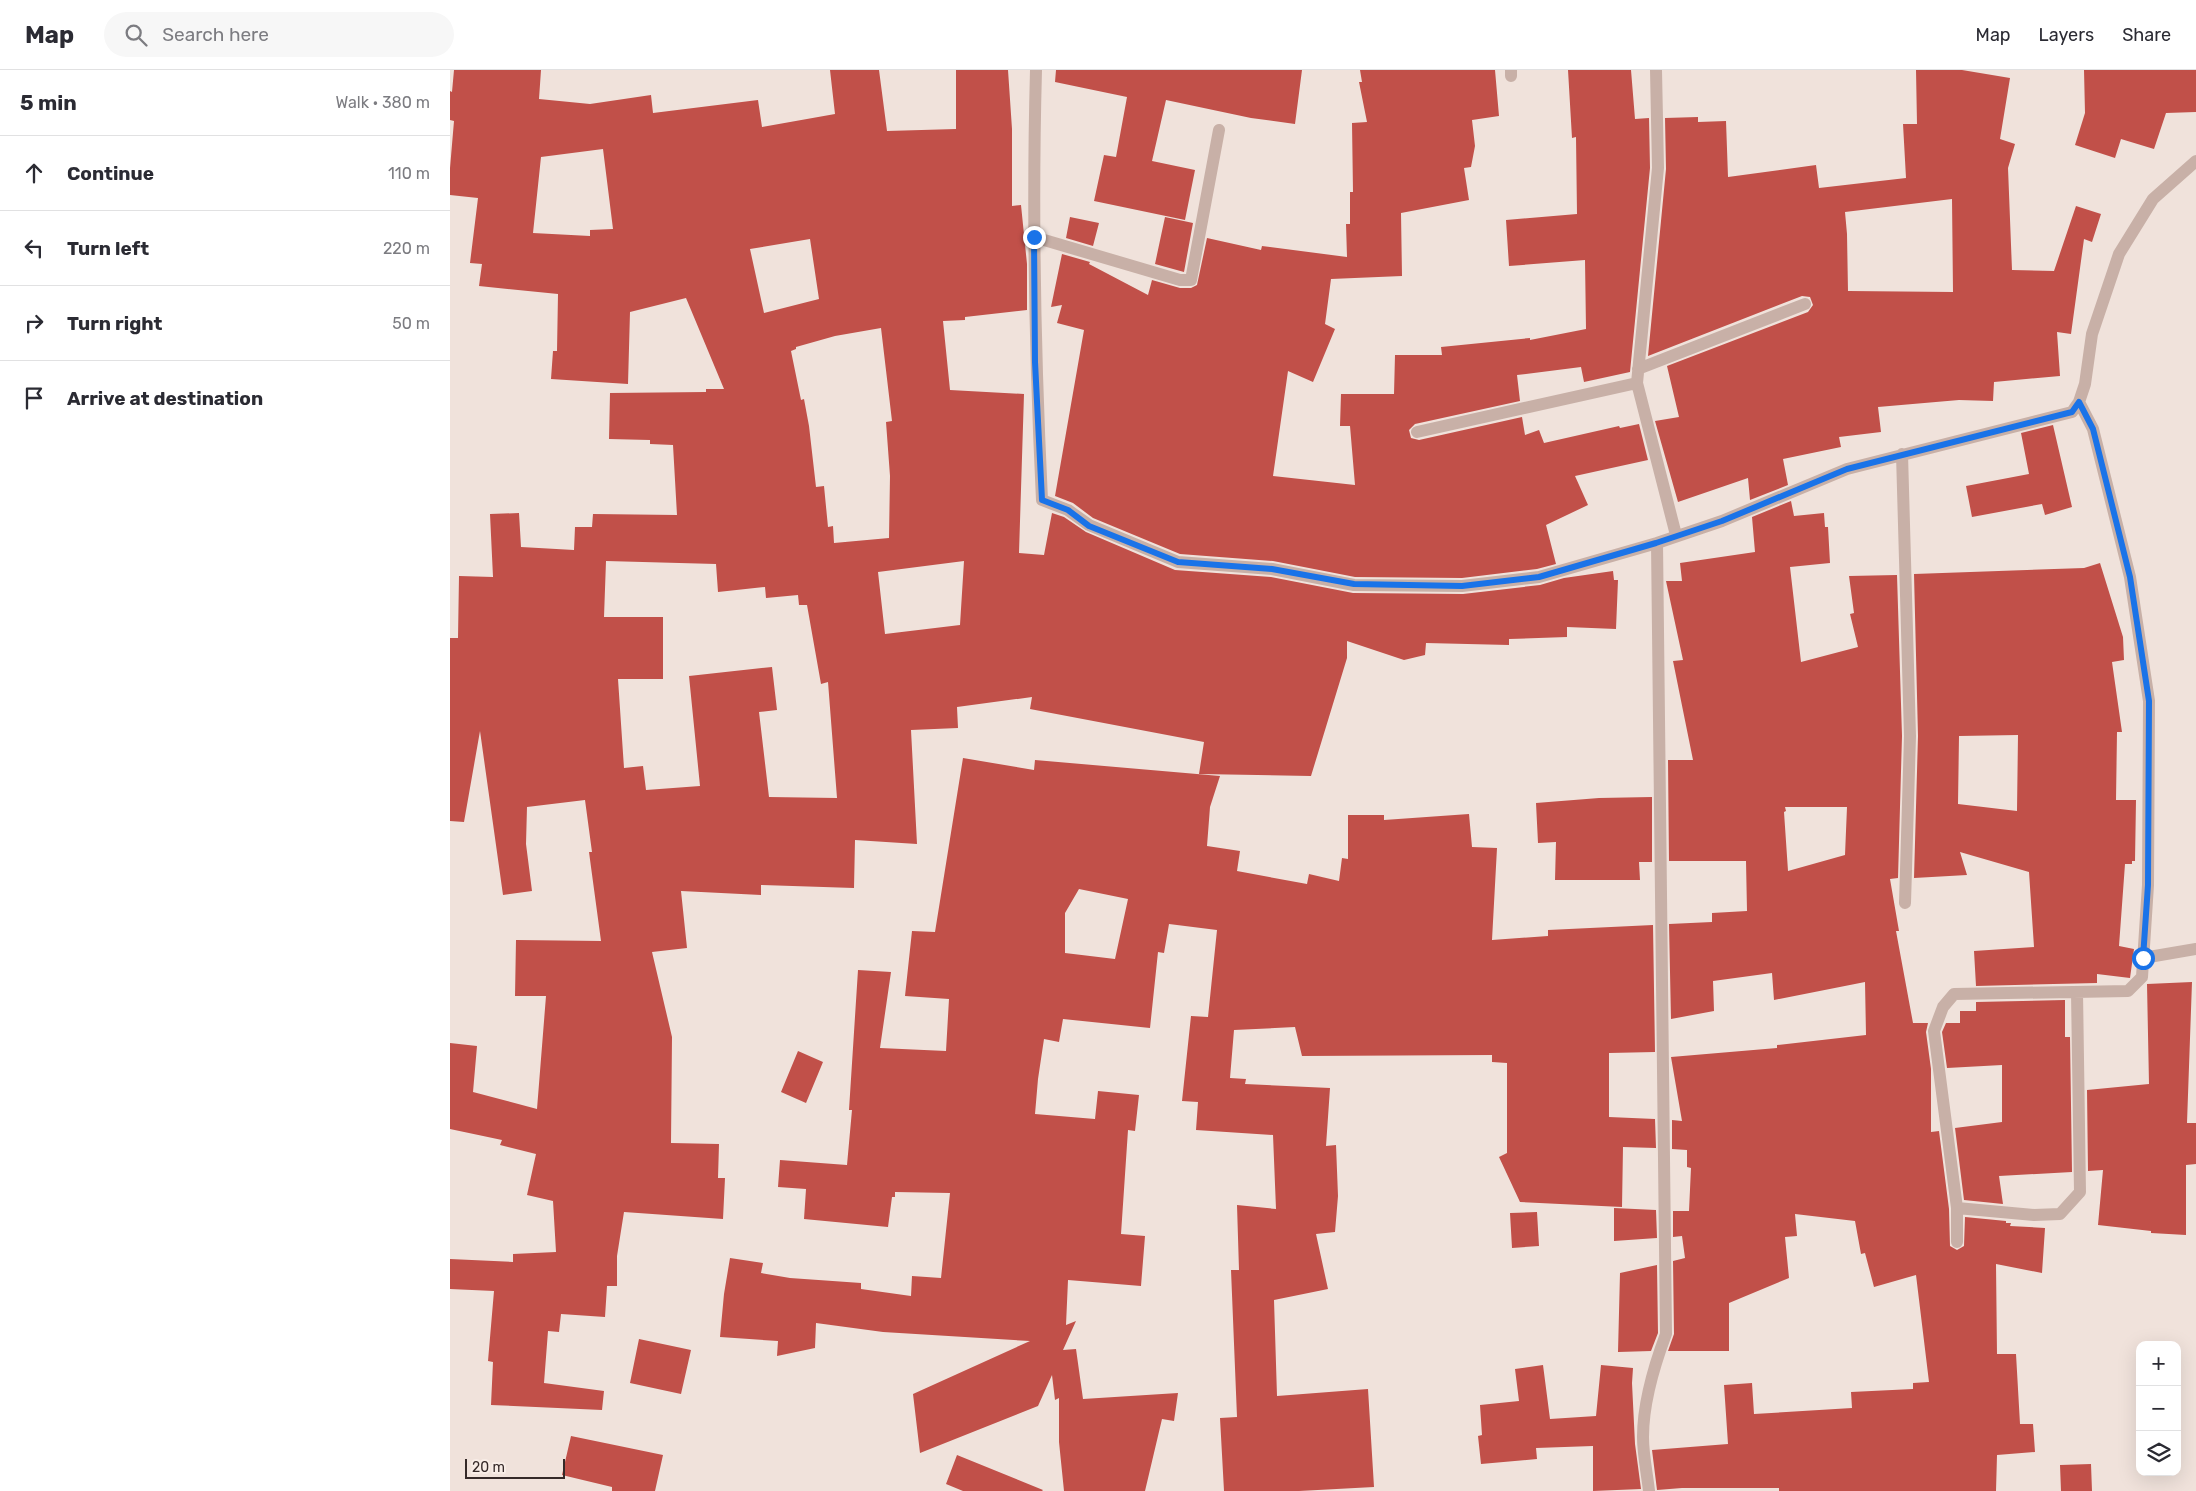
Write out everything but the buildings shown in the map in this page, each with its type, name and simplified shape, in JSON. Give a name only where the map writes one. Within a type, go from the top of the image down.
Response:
[{"type":"street","points":[[1036,70],[1035,362],[1042,500],[1068,510],[1089,526],[1178,562],[1272,569],[1354,584],[1462,586],[1539,577],[1656,543],[1722,521],[1847,469],[2072,412],[2079,402],[2084,384],[2092,334],[2119,254],[2153,199],[2196,161]]},
{"type":"street","points":[[1656,70],[1658,168],[1636,383],[1676,535]]},
{"type":"street","points":[[1034,237],[1180,280],[1191,280],[1219,130]]},
{"type":"street","points":[[1638,369],[1805,304]]},
{"type":"street","points":[[1417,432],[1636,383]]},
{"type":"street","points":[[1957,1242],[1957,1208],[1934,1031],[1943,1007],[1954,994],[2128,991],[2142,977],[2148,885],[2149,701],[2130,577],[2093,429],[2079,402]]},
{"type":"street","points":[[1902,454],[1910,736],[1905,903]]},
{"type":"street","points":[[1649,1491],[1643,1437],[1645,1417],[1654,1367],[1666,1334],[1656,543]]},
{"type":"street","points":[[2143,958],[2196,949]]},
{"type":"street","points":[[1957,1208],[2034,1216],[2060,1214],[2080,1192],[2078,992]]},
{"type":"route","points":[[1034,237],[1035,362],[1042,500],[1068,510],[1089,526],[1178,562],[1272,569],[1354,584],[1462,586],[1539,577],[1656,543],[1722,521],[1847,469],[2072,412],[2079,402],[2093,429],[2130,577],[2149,701],[2148,885],[2143,958]]}]
